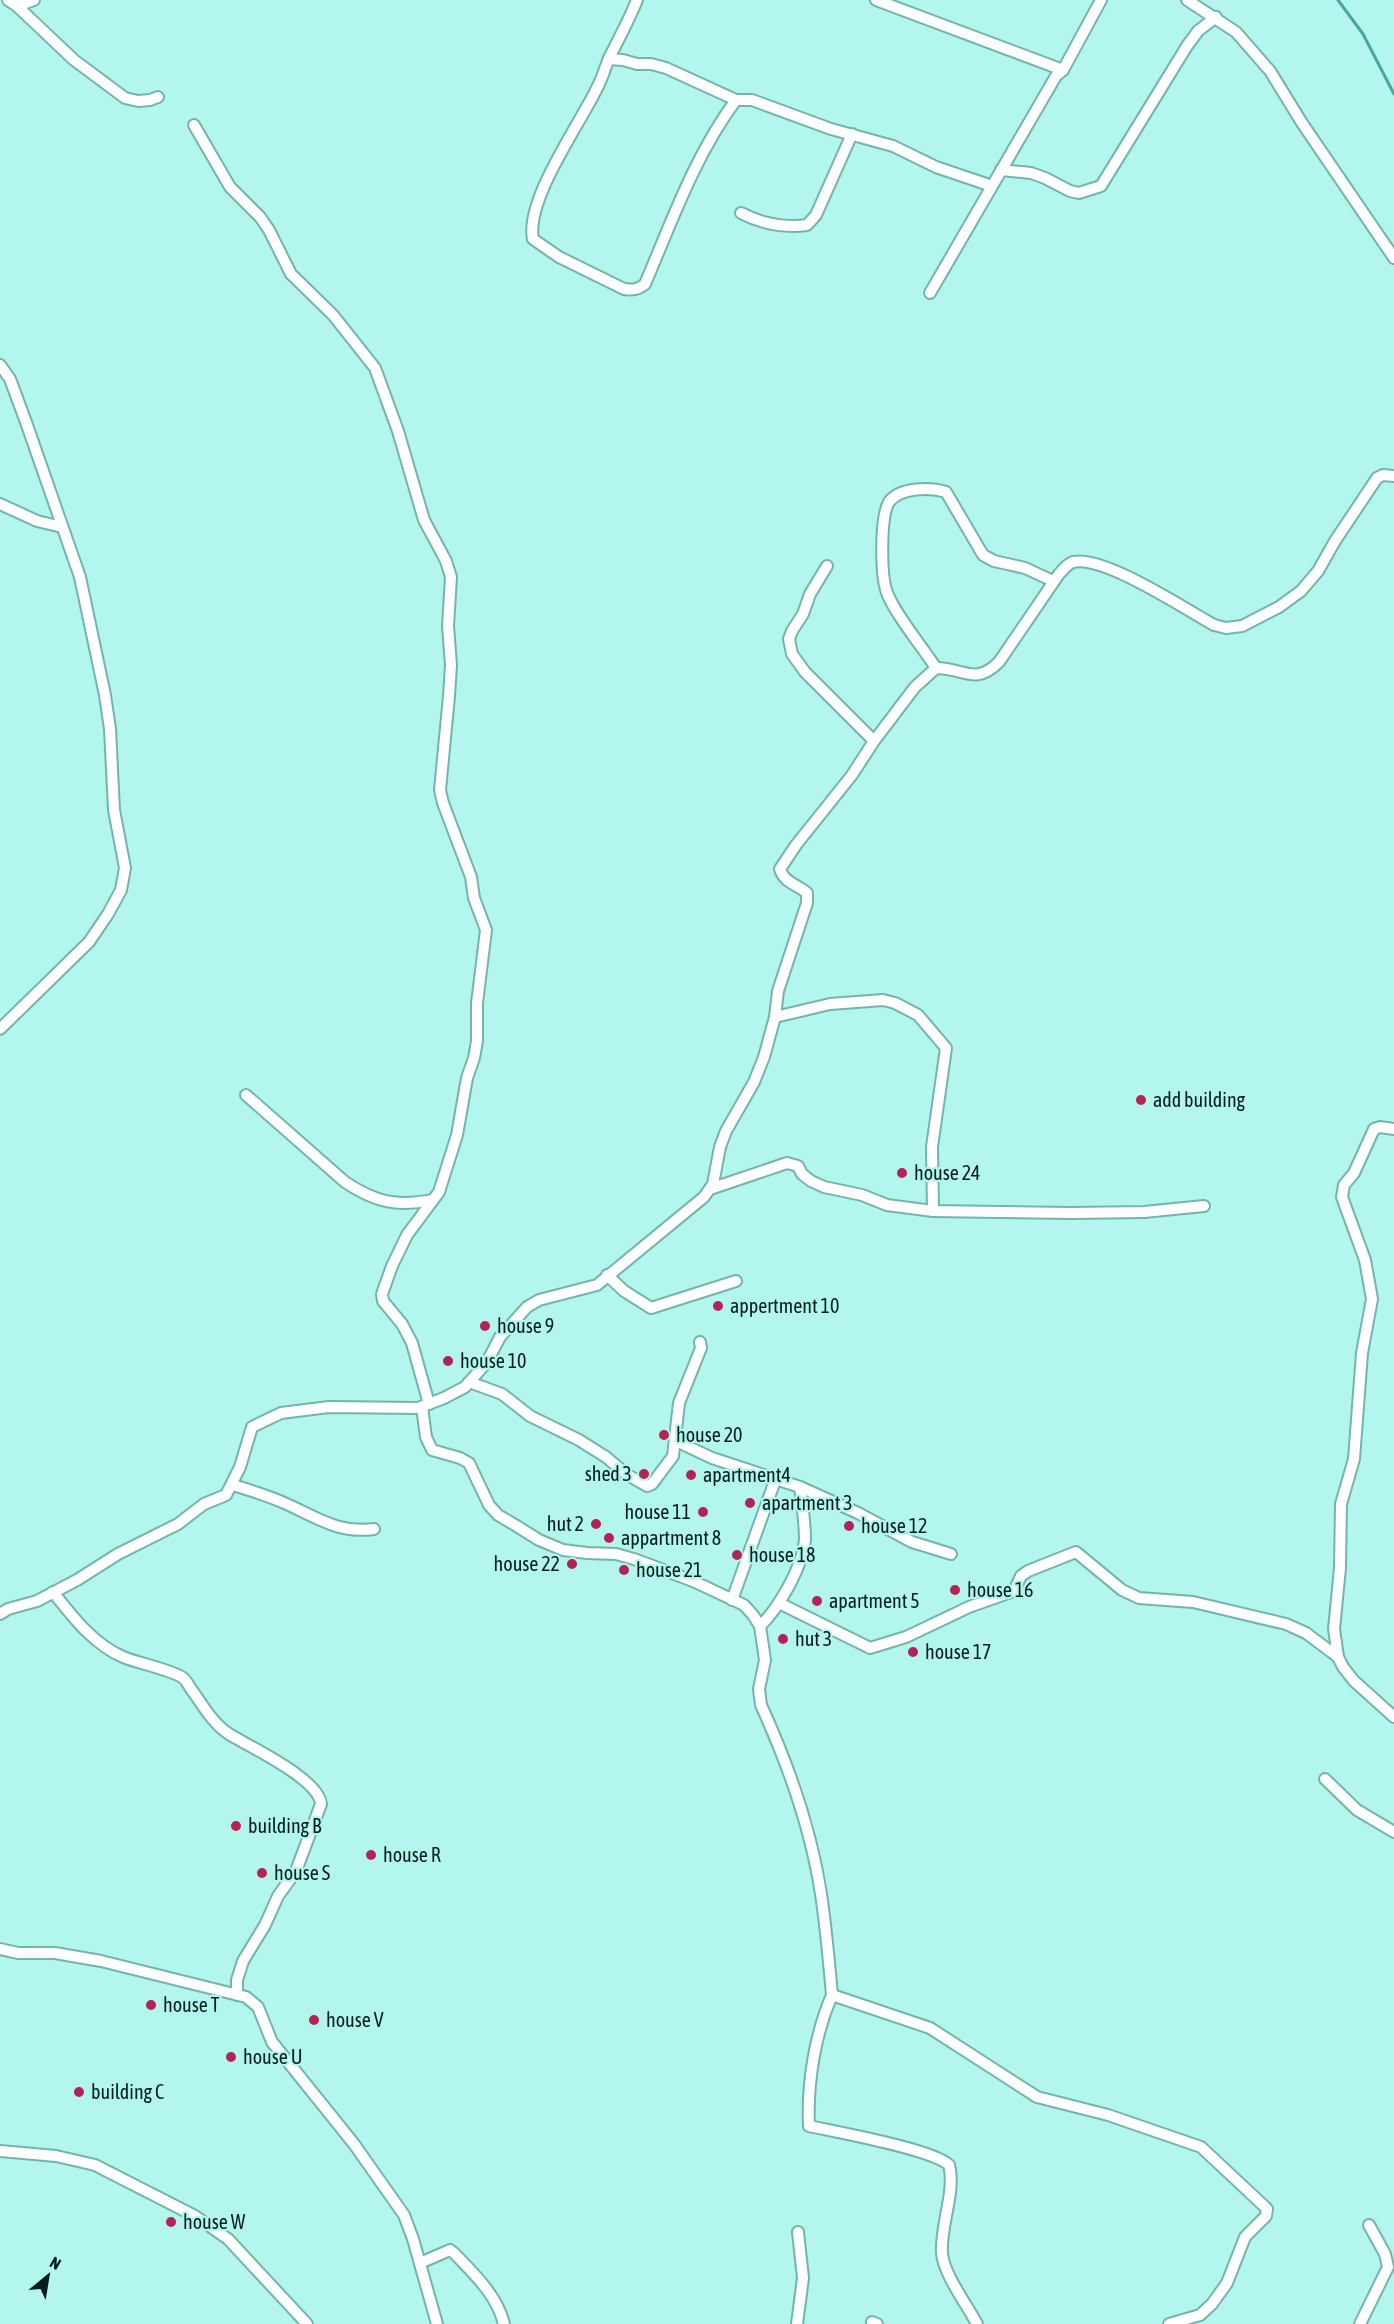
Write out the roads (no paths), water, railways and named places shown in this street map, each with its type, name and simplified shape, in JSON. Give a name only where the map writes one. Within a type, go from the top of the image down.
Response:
[{"type":"street","points":[[13,3],[34,0]]},
{"type":"street","points":[[638,0],[609,59],[597,90],[581,114],[552,172],[545,180],[531,230],[533,239],[559,257],[624,289],[634,290],[645,284],[697,163],[723,117],[736,100]]},
{"type":"street","points":[[876,0],[1063,70]]},
{"type":"street","points":[[930,293],[1056,76],[1063,70],[1101,0]]},
{"type":"street","points":[[1187,0],[1236,32],[1270,71],[1302,123],[1394,258]]},
{"type":"street","points":[[13,3],[74,60],[125,98],[138,101],[158,97]]},
{"type":"street","points":[[1001,170],[1031,173],[1079,193],[1101,186],[1187,46],[1198,31],[1216,18]]},
{"type":"street","points":[[616,46],[623,60]]},
{"type":"street","points":[[609,59],[666,68],[736,100],[752,100],[831,129],[893,146],[936,167],[992,186]]},
{"type":"street","points":[[194,125],[230,187],[260,217],[269,230],[291,274],[333,315],[375,368],[398,431],[424,520],[446,561],[451,577],[448,626],[451,665],[440,790],[471,877],[474,898],[486,930],[477,1002],[474,1058],[467,1078],[450,1158],[439,1192],[407,1235],[382,1294],[383,1301],[402,1324],[412,1343],[425,1406],[428,1443],[437,1452],[460,1458],[469,1463],[489,1505],[498,1515],[539,1540],[563,1550],[616,1554],[693,1581],[744,1605],[760,1626],[765,1660],[759,1689],[761,1705],[796,1793],[810,1841],[821,1893],[832,1995],[815,2052],[808,2105],[809,2126],[916,2150],[943,2160],[949,2165],[949,2188],[942,2253],[946,2268],[976,2324]]},
{"type":"street","points":[[741,213],[758,222],[793,227],[807,225],[816,215],[852,134]]},
{"type":"street","points":[[0,365],[10,379],[80,577],[105,695],[110,729],[114,810],[124,868],[124,884],[108,914],[88,942],[0,1029]]},
{"type":"street","points":[[710,1189],[720,1148],[761,1065],[776,1017],[778,992],[807,903],[807,893],[787,882],[780,869],[796,845],[852,775],[874,741],[915,687],[936,668],[948,668],[978,676],[989,672],[999,662],[1053,581],[1068,564],[1074,562],[1101,565],[1122,574],[1214,625],[1226,628],[1242,626],[1279,607],[1301,591],[1318,571],[1377,478],[1383,475],[1394,476]]},
{"type":"street","points":[[936,668],[893,605],[886,589],[883,562],[884,520],[889,503],[896,496],[911,491],[937,489],[946,492],[983,555],[994,561],[1025,568],[1053,581]]},
{"type":"street","points":[[0,504],[37,521],[62,527]]},
{"type":"street","points":[[827,566],[792,631],[789,639],[792,654],[805,672],[874,741]]},
{"type":"street","points":[[776,1017],[830,1004],[883,1000],[895,1003],[918,1015],[936,1035],[946,1048],[932,1147],[933,1211]]},
{"type":"street","points":[[246,1095],[337,1175],[362,1193],[400,1205],[432,1200]]},
{"type":"street","points":[[1338,1657],[1334,1629],[1340,1568],[1341,1504],[1354,1459],[1362,1353],[1372,1299],[1365,1260],[1342,1197],[1344,1185],[1354,1173],[1374,1129],[1380,1126],[1394,1129]]},
{"type":"street","points":[[0,1614],[53,1592],[118,1554],[178,1524],[204,1504],[226,1495],[233,1485],[252,1427],[281,1413],[329,1407],[425,1406],[465,1387],[487,1362],[500,1337],[527,1307],[539,1300],[597,1285],[656,1238],[710,1189],[787,1163],[798,1166],[802,1174],[824,1187],[862,1195],[887,1205],[933,1211],[1144,1212],[1204,1206]]},
{"type":"street","points":[[607,1275],[624,1291],[651,1308],[736,1281]]},
{"type":"street","points":[[469,1382],[502,1394],[530,1416],[579,1440],[626,1474],[647,1486],[652,1484],[673,1456],[679,1403],[701,1348],[700,1342]]},
{"type":"street","points":[[676,1441],[688,1449],[712,1458],[800,1486],[912,1542],[951,1554]]},
{"type":"street","points":[[732,1599],[754,1544],[776,1478]]},
{"type":"street","points":[[233,1485],[280,1500],[342,1529],[357,1531],[374,1529]]},
{"type":"street","points":[[760,1626],[779,1603],[794,1574],[805,1539],[800,1486]]},
{"type":"street","points":[[779,1603],[870,1648],[906,1637],[969,1607],[1014,1591],[1021,1576],[1028,1571],[1076,1552],[1122,1590],[1139,1598],[1193,1602],[1286,1624],[1306,1633],[1338,1657],[1354,1681],[1394,1717]]},
{"type":"street","points":[[53,1592],[83,1629],[101,1644],[121,1656],[183,1678],[210,1718],[228,1734],[266,1754],[313,1787],[320,1796],[321,1804],[296,1871],[278,1896],[266,1925],[243,1960],[237,1980],[237,1995]]},
{"type":"street","points":[[1325,1779],[1357,1810],[1394,1832]]},
{"type":"street","points":[[0,1949],[18,1953],[55,1953],[101,1960],[246,1997],[258,2007],[272,2042],[291,2062],[382,2181],[404,2215],[437,2324]]},
{"type":"street","points":[[832,1995],[930,2028],[1037,2097],[1108,2115],[1201,2147],[1264,2206],[1267,2210],[1266,2216],[1245,2237],[1227,2283],[1219,2295],[1200,2315],[1169,2324]]},
{"type":"street","points":[[0,2151],[56,2156],[95,2165],[195,2216],[228,2240],[302,2322]]},
{"type":"street","points":[[1360,2324],[1388,2267],[1385,2254],[1369,2225]]},
{"type":"street","points":[[797,2324],[803,2278],[798,2232]]},
{"type":"street","points":[[420,2263],[450,2250],[494,2298],[501,2311],[504,2324]]},
{"type":"waterway","points":[[1338,0],[1363,34],[1394,94]]},
{"type":"place","name":"add building","points":[[1141,1100]]},
{"type":"place","name":"house 24","points":[[902,1173]]},
{"type":"place","name":"appertment 10","points":[[718,1306]]},
{"type":"place","name":"house 9","points":[[485,1326]]},
{"type":"place","name":"house 10","points":[[448,1361]]},
{"type":"place","name":"house 20","points":[[664,1435]]},
{"type":"place","name":"shed 3","points":[[644,1474]]},
{"type":"place","name":"apartment4","points":[[691,1475]]},
{"type":"place","name":"apartment 3","points":[[750,1503]]},
{"type":"place","name":"house 11","points":[[703,1512]]},
{"type":"place","name":"hut 2","points":[[596,1524]]},
{"type":"place","name":"house 12","points":[[849,1526]]},
{"type":"place","name":"appartment 8","points":[[609,1538]]},
{"type":"place","name":"house 18","points":[[737,1555]]},
{"type":"place","name":"house 22","points":[[572,1564]]},
{"type":"place","name":"house 21","points":[[624,1570]]},
{"type":"place","name":"house 16","points":[[955,1590]]},
{"type":"place","name":"apartment 5","points":[[817,1601]]},
{"type":"place","name":"hut 3","points":[[783,1639]]},
{"type":"place","name":"house 17","points":[[913,1652]]},
{"type":"place","name":"building B","points":[[236,1826]]},
{"type":"place","name":"house R","points":[[371,1855]]},
{"type":"place","name":"house S","points":[[262,1873]]},
{"type":"place","name":"house T","points":[[151,2005]]},
{"type":"place","name":"house V","points":[[314,2020]]},
{"type":"place","name":"house U","points":[[231,2057]]},
{"type":"place","name":"building C","points":[[79,2092]]},
{"type":"place","name":"house W","points":[[171,2222]]}]
